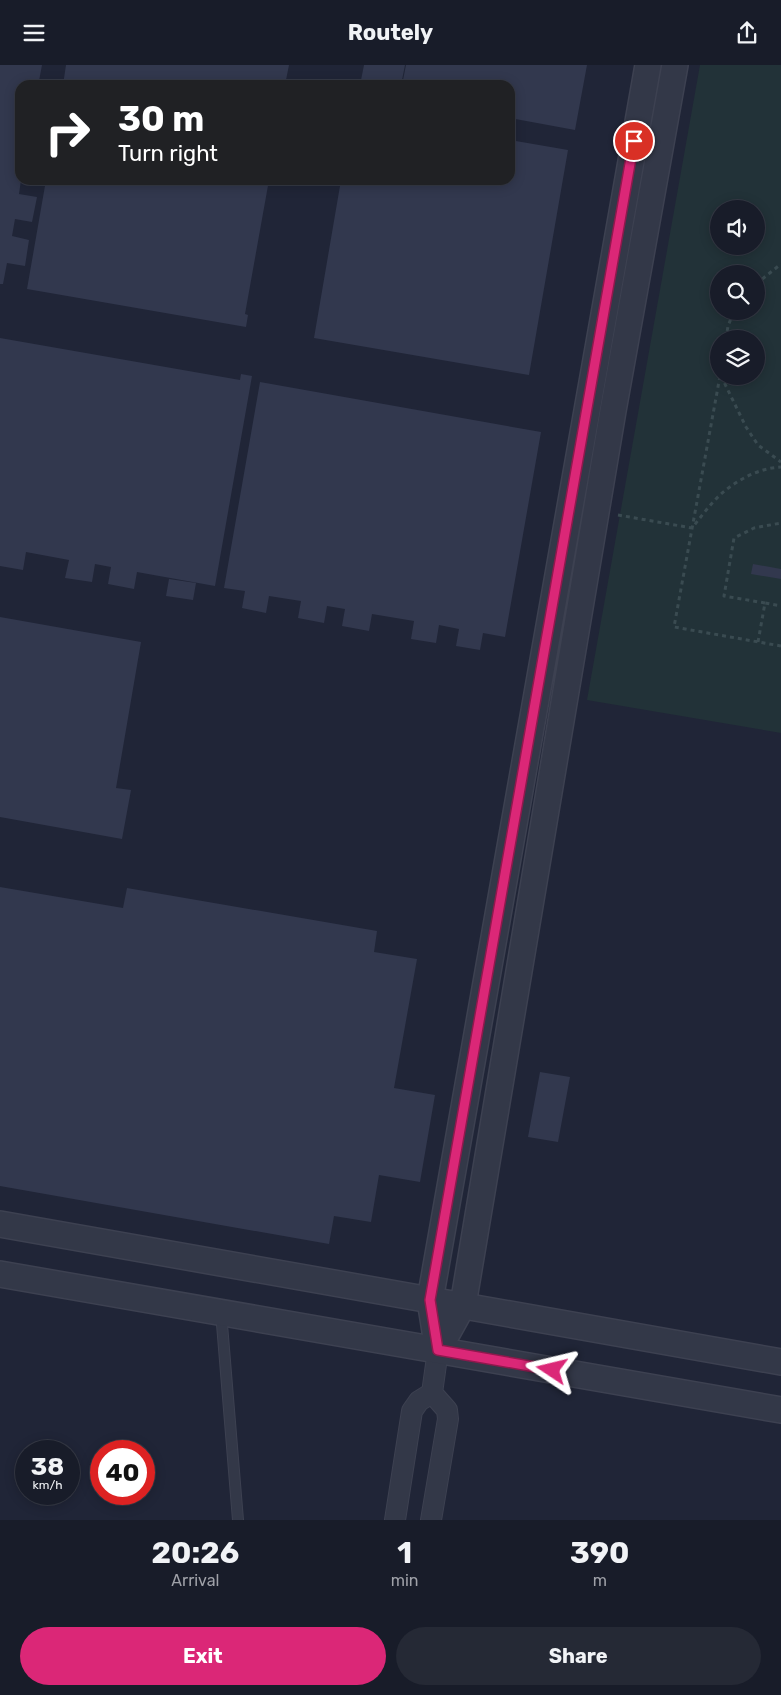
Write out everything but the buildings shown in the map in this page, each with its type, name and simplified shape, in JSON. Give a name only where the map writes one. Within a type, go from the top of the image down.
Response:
[{"type":"street","points":[[431,1520],[448,1419],[446,1410],[432,1393],[438,1350],[430,1300],[648,65]]},
{"type":"street","points":[[438,1350],[463,1305],[596,511],[674,65]]},
{"type":"street","points":[[0,1225],[781,1362]]},
{"type":"street","points":[[0,1274],[781,1411]]},
{"type":"street","points":[[395,1520],[412,1411],[419,1401],[432,1393]]},
{"type":"lane","points":[[221,1312],[238,1520]]},
{"type":"path","points":[[765,276],[780,264],[781,257]]},
{"type":"path","points":[[718,385],[674,627],[781,646]]},
{"type":"path","points":[[725,385],[746,427],[758,445],[781,462]]},
{"type":"path","points":[[692,528],[720,495],[744,478],[768,467],[781,467]]},
{"type":"path","points":[[596,511],[692,528]]},
{"type":"path","points":[[781,523],[754,528],[734,538],[724,596],[781,606]]},
{"type":"path","points":[[758,642],[765,603]]},
{"type":"shaded area","points":[[700,65],[781,65],[781,733],[587,700]]},
{"type":"route","points":[[552,1370],[438,1350],[430,1300],[634,141]]}]
